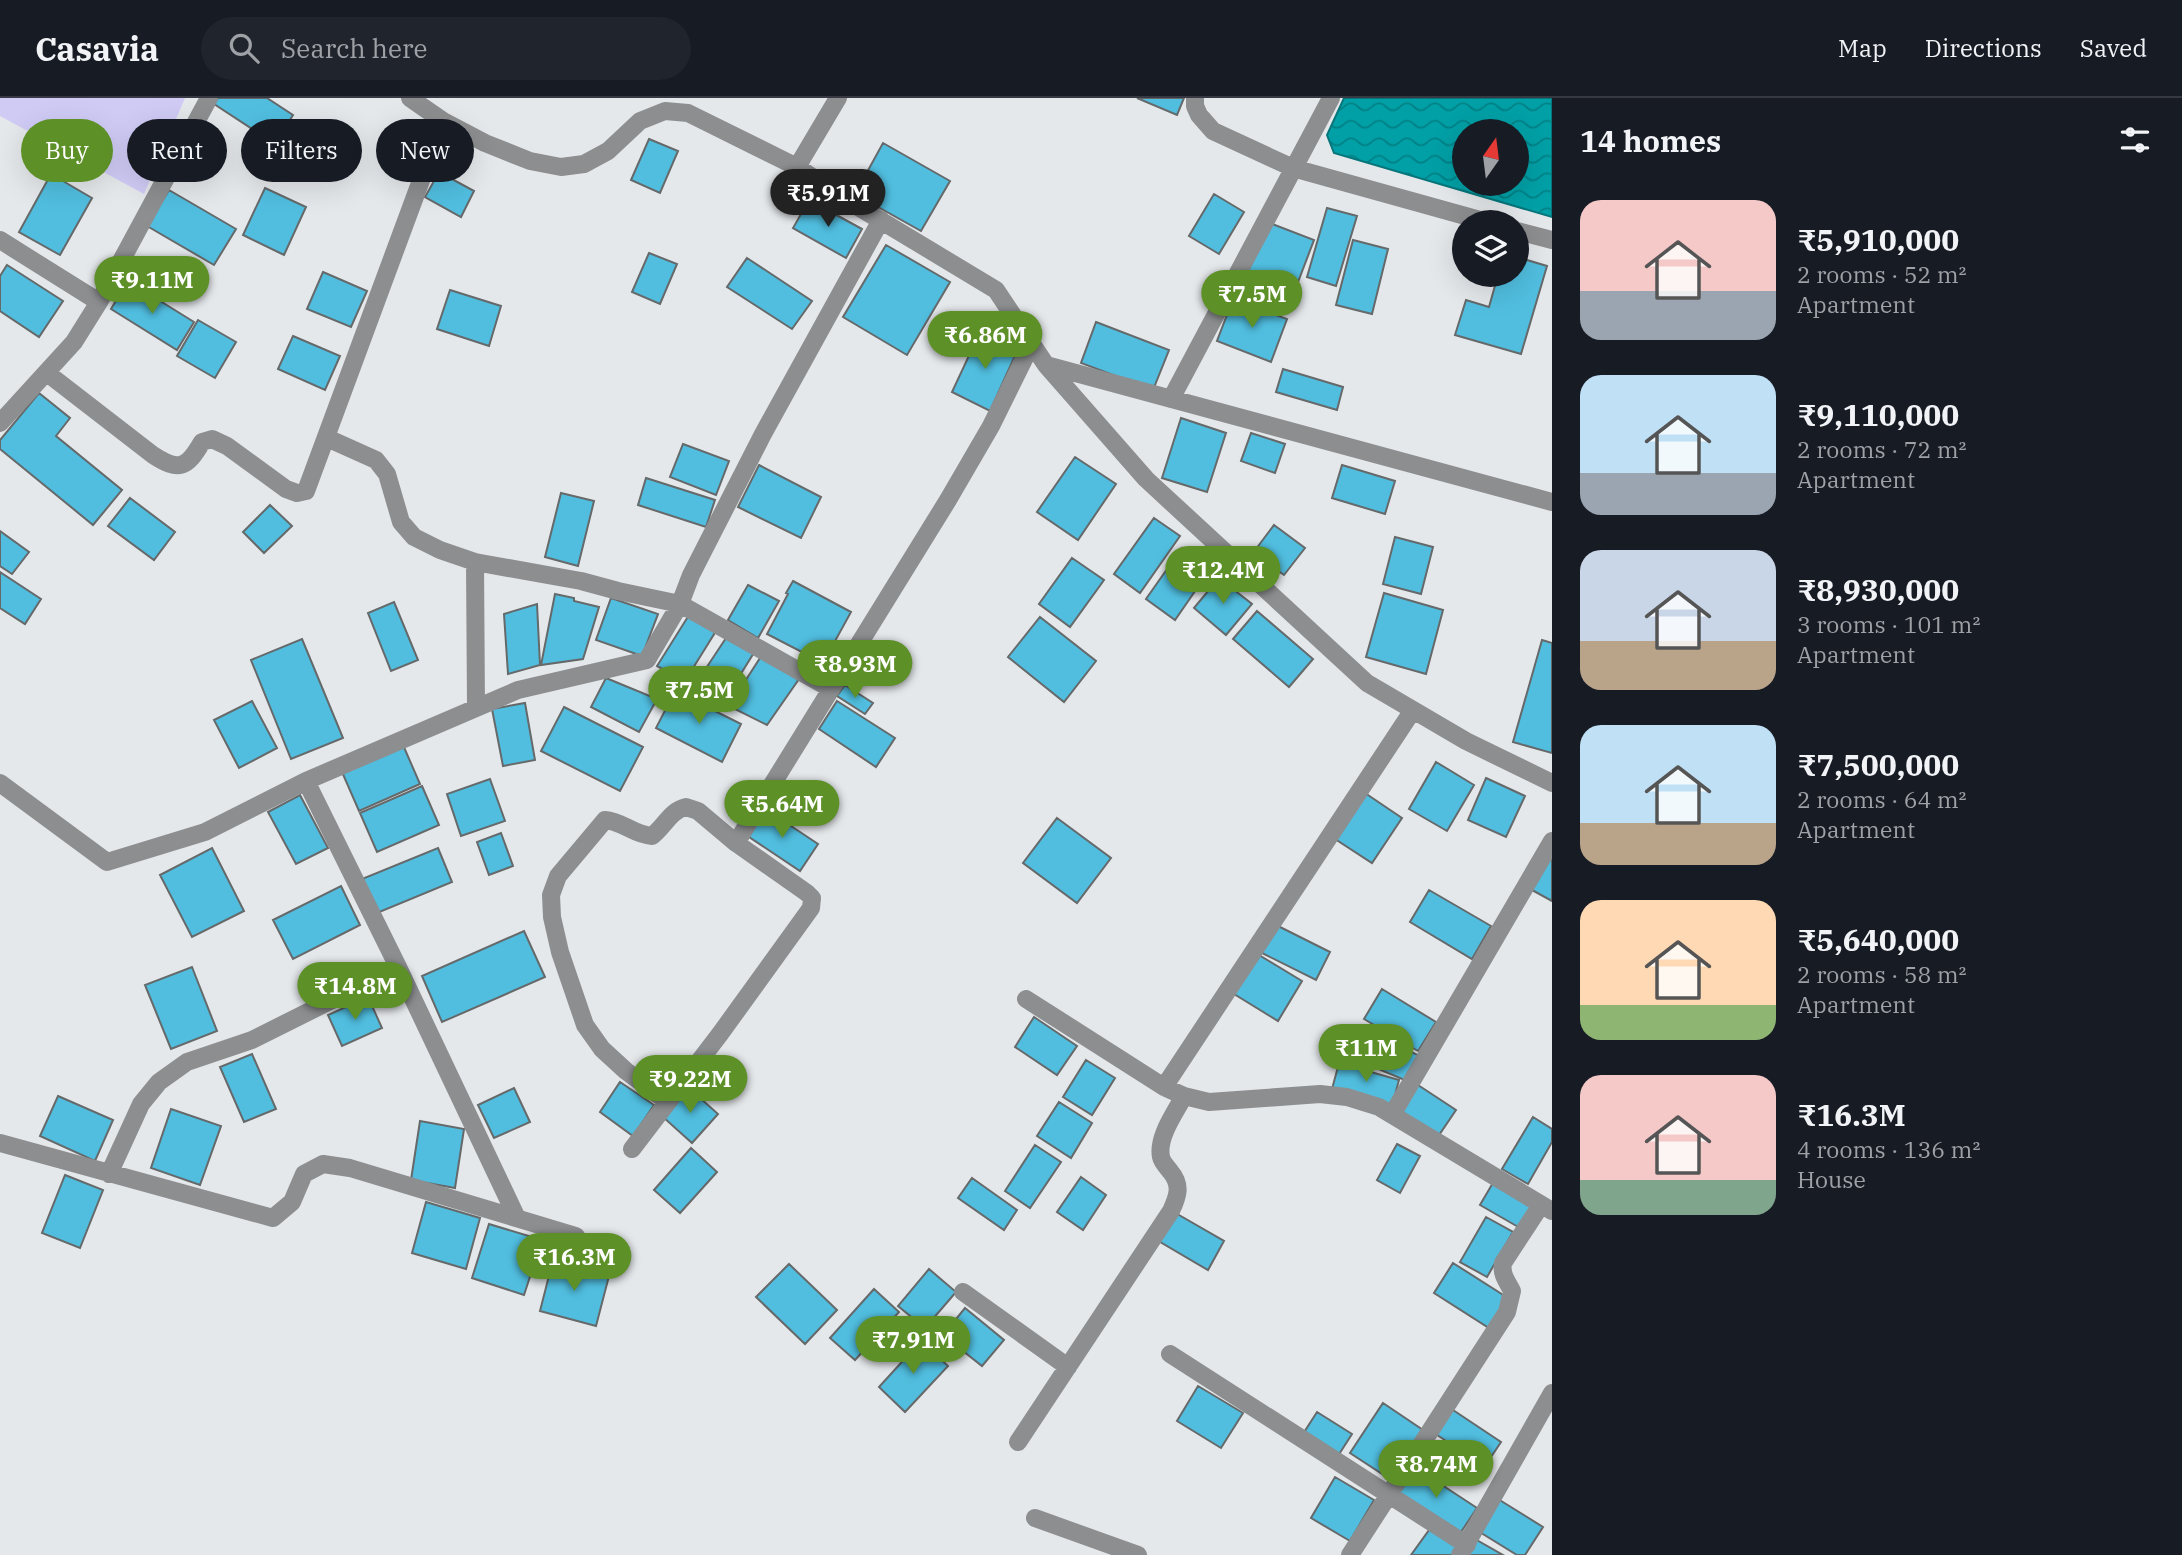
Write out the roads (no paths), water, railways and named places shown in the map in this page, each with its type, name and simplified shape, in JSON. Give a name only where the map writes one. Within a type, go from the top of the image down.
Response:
[{"type":"street","points":[[0,423],[74,342],[99,302],[209,98]]},
{"type":"street","points":[[410,98],[440,119]]},
{"type":"street","points":[[797,167],[838,98]]},
{"type":"street","points":[[1195,98],[1199,115],[1213,131],[1293,168],[1452,212]]},
{"type":"street","points":[[1171,399],[1331,98]]},
{"type":"street","points":[[474,137],[530,160],[562,167],[584,164],[608,151],[661,105],[688,113],[797,167],[996,290],[1046,365],[1146,479],[1367,682],[1466,741],[1552,783]]},
{"type":"street","points":[[47,373],[169,466],[181,465],[193,457],[202,442],[212,439],[227,446],[286,489],[297,493],[306,491],[421,182]]},
{"type":"street","points":[[0,783],[107,862],[205,832],[306,781],[518,690],[647,660],[680,604],[691,575],[763,434],[881,220]]},
{"type":"street","points":[[1529,234],[1552,240]]},
{"type":"street","points":[[0,240],[99,302]]},
{"type":"street","points":[[736,843],[948,500],[991,426],[1032,343]]},
{"type":"street","points":[[1046,365],[1552,502]]},
{"type":"street","points":[[327,438],[376,460],[387,474],[401,522],[414,537],[440,550],[475,562],[581,581],[680,604],[831,689]]},
{"type":"street","points":[[475,562],[476,708]]},
{"type":"street","points":[[1164,1087],[1413,710]]},
{"type":"street","points":[[306,781],[517,1218]]},
{"type":"street","points":[[632,1149],[668,1102],[811,908],[812,898],[807,892],[736,843],[698,811],[686,807],[674,812],[652,836],[641,836],[613,820],[605,820],[558,876],[551,895],[552,917],[560,952],[585,1025],[602,1049],[626,1072],[668,1102]]},
{"type":"street","points":[[1392,1115],[1552,841]]},
{"type":"street","points":[[109,1174],[141,1104],[159,1082],[187,1062],[252,1040],[398,967]]},
{"type":"street","points":[[1026,999],[1164,1087],[1184,1096],[1209,1102],[1320,1094],[1347,1097],[1379,1107],[1547,1208],[1512,1247],[1503,1263],[1504,1277],[1512,1291],[1507,1312],[1350,1555]]},
{"type":"street","points":[[1018,1442],[1174,1205],[1179,1190],[1178,1181],[1161,1159],[1161,1148],[1164,1134],[1184,1096]]},
{"type":"street","points":[[0,1143],[273,1218],[292,1202],[304,1174],[323,1164],[350,1168],[576,1236]]},
{"type":"street","points":[[963,1292],[1068,1367]]},
{"type":"street","points":[[1170,1354],[1390,1494],[1464,1550],[1552,1393]]},
{"type":"street","points":[[1035,1518],[1138,1555]]},
{"type":"water","points":[[1344,98],[1552,98],[1552,217],[1480,196],[1530,196],[1530,119],[1452,119],[1452,188],[1334,153],[1327,135]]}]
